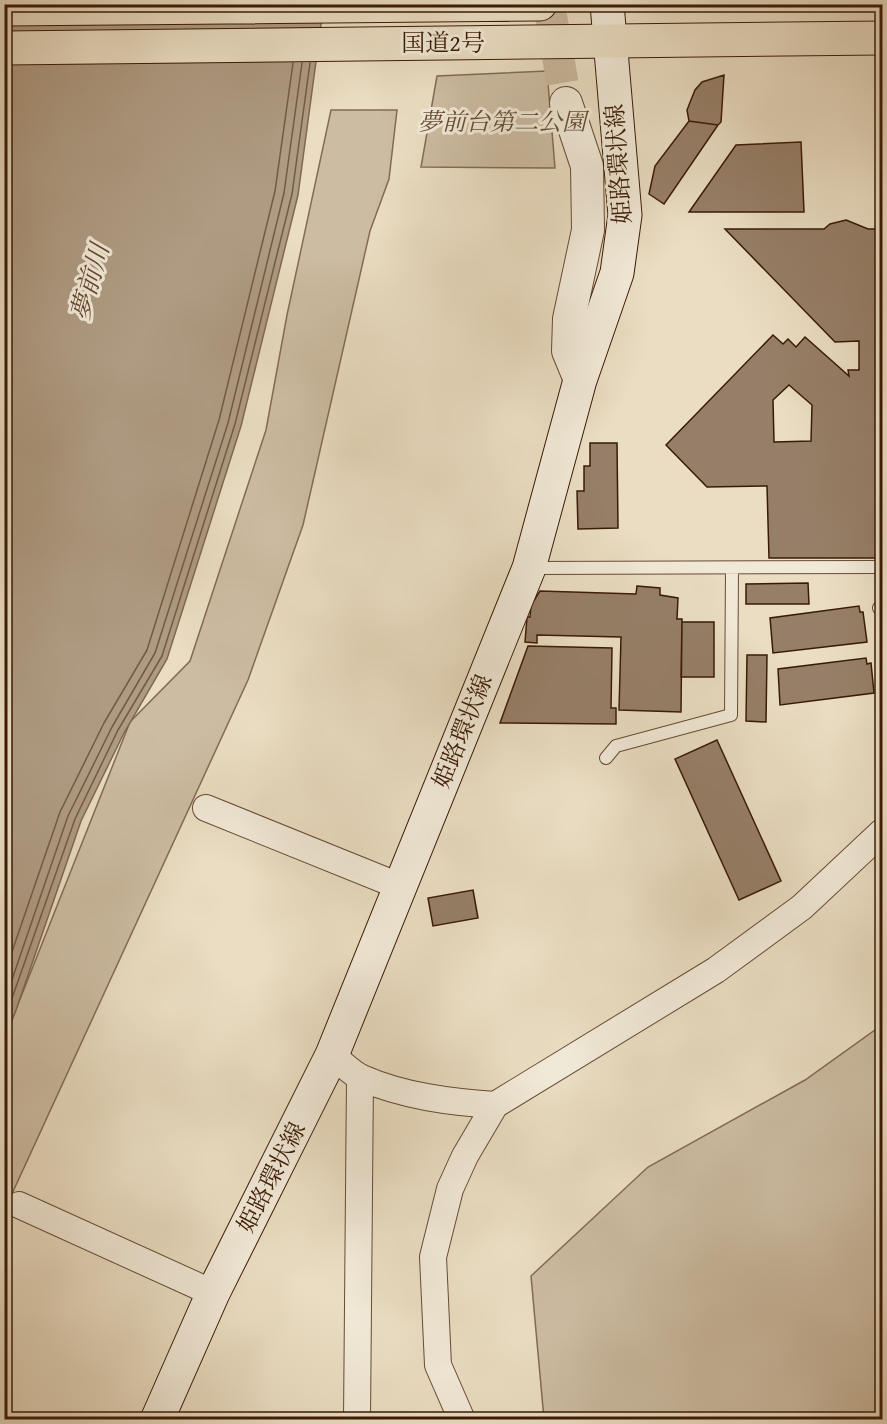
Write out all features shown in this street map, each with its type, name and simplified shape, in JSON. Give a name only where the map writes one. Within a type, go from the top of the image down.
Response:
[{"type":"highway","name":"国道2号","points":[[4,9],[540,4]]},
{"type":"highway","name":"国道2号","points":[[4,48],[882,38]]},
{"type":"main road","name":"姫路環状線","points":[[157,1419],[213,1293],[332,1055],[529,568],[580,380],[617,273],[625,215],[607,4]]},
{"type":"street","points":[[566,103],[586,166],[588,230],[569,319],[568,340],[568,351],[580,380]]},
{"type":"street","points":[[206,808],[399,886]]},
{"type":"street","points":[[462,1419],[438,1365],[433,1257],[450,1189],[465,1156],[495,1105],[716,970],[802,907],[882,832]]},
{"type":"street","points":[[332,1055],[360,1077],[417,1096],[458,1103],[495,1105]]},
{"type":"street","points":[[357,1419],[360,1077]]},
{"type":"street","points":[[19,1205],[213,1293]]},
{"type":"lane","points":[[529,568],[882,567]]},
{"type":"lane","points":[[606,758],[616,746],[731,715],[732,569]]},
{"type":"green space","name":"夢前台第二公園","points":[[547,71],[555,168],[421,167],[437,76]]},
{"type":"green space","points":[[331,110],[397,110],[389,179],[370,231],[303,525],[248,680],[5,1209],[5,1037],[130,722],[190,661],[266,430],[287,315]]},
{"type":"green space","points":[[882,1025],[882,1419],[544,1419],[531,1276],[648,1167],[805,1080]]},
{"type":"water","name":"夢前川","points":[[5,5],[322,17],[298,195],[241,426],[167,659],[124,733],[81,821],[15,1013],[5,1035]]},
{"type":"building","points":[[724,75],[721,122],[718,125],[689,121],[687,110],[695,90],[702,82]]},
{"type":"building","points":[[689,121],[718,125],[664,204],[649,194],[655,166]]},
{"type":"building","points":[[801,142],[804,212],[689,212],[736,145]]},
{"type":"building","points":[[846,220],[868,229],[882,229],[882,558],[769,558],[767,486],[707,487],[666,445],[773,335],[783,344],[788,339],[796,347],[805,337],[849,376],[848,370],[859,370],[859,341],[835,342],[725,229],[824,229],[830,224]],"holes":[[[789,385],[812,405],[811,441],[774,442],[773,400]]]},
{"type":"building","points":[[590,443],[617,443],[618,528],[578,529],[577,491],[584,491],[584,466],[590,466]]},
{"type":"building","points":[[808,583],[809,604],[746,604],[746,584]]},
{"type":"building","points":[[637,586],[660,588],[660,595],[678,598],[677,619],[682,619],[681,712],[619,710],[621,637],[537,635],[537,643],[525,642],[527,617],[530,617],[531,605],[540,591],[636,594]]},
{"type":"building","points":[[859,606],[860,612],[863,612],[867,642],[773,653],[770,618]]},
{"type":"building","points":[[682,622],[714,622],[714,677],[681,677]]},
{"type":"building","points":[[528,646],[612,648],[611,708],[616,708],[616,724],[500,723]]},
{"type":"building","points":[[747,655],[767,655],[766,722],[746,721]]},
{"type":"building","points":[[866,658],[867,664],[871,663],[874,693],[780,705],[778,669]]},
{"type":"building","points":[[717,740],[781,881],[739,900],[675,759]]},
{"type":"building","points":[[473,890],[478,918],[433,926],[428,898]]},
{"type":"tunnel","points":[[549,4],[566,103]]}]
